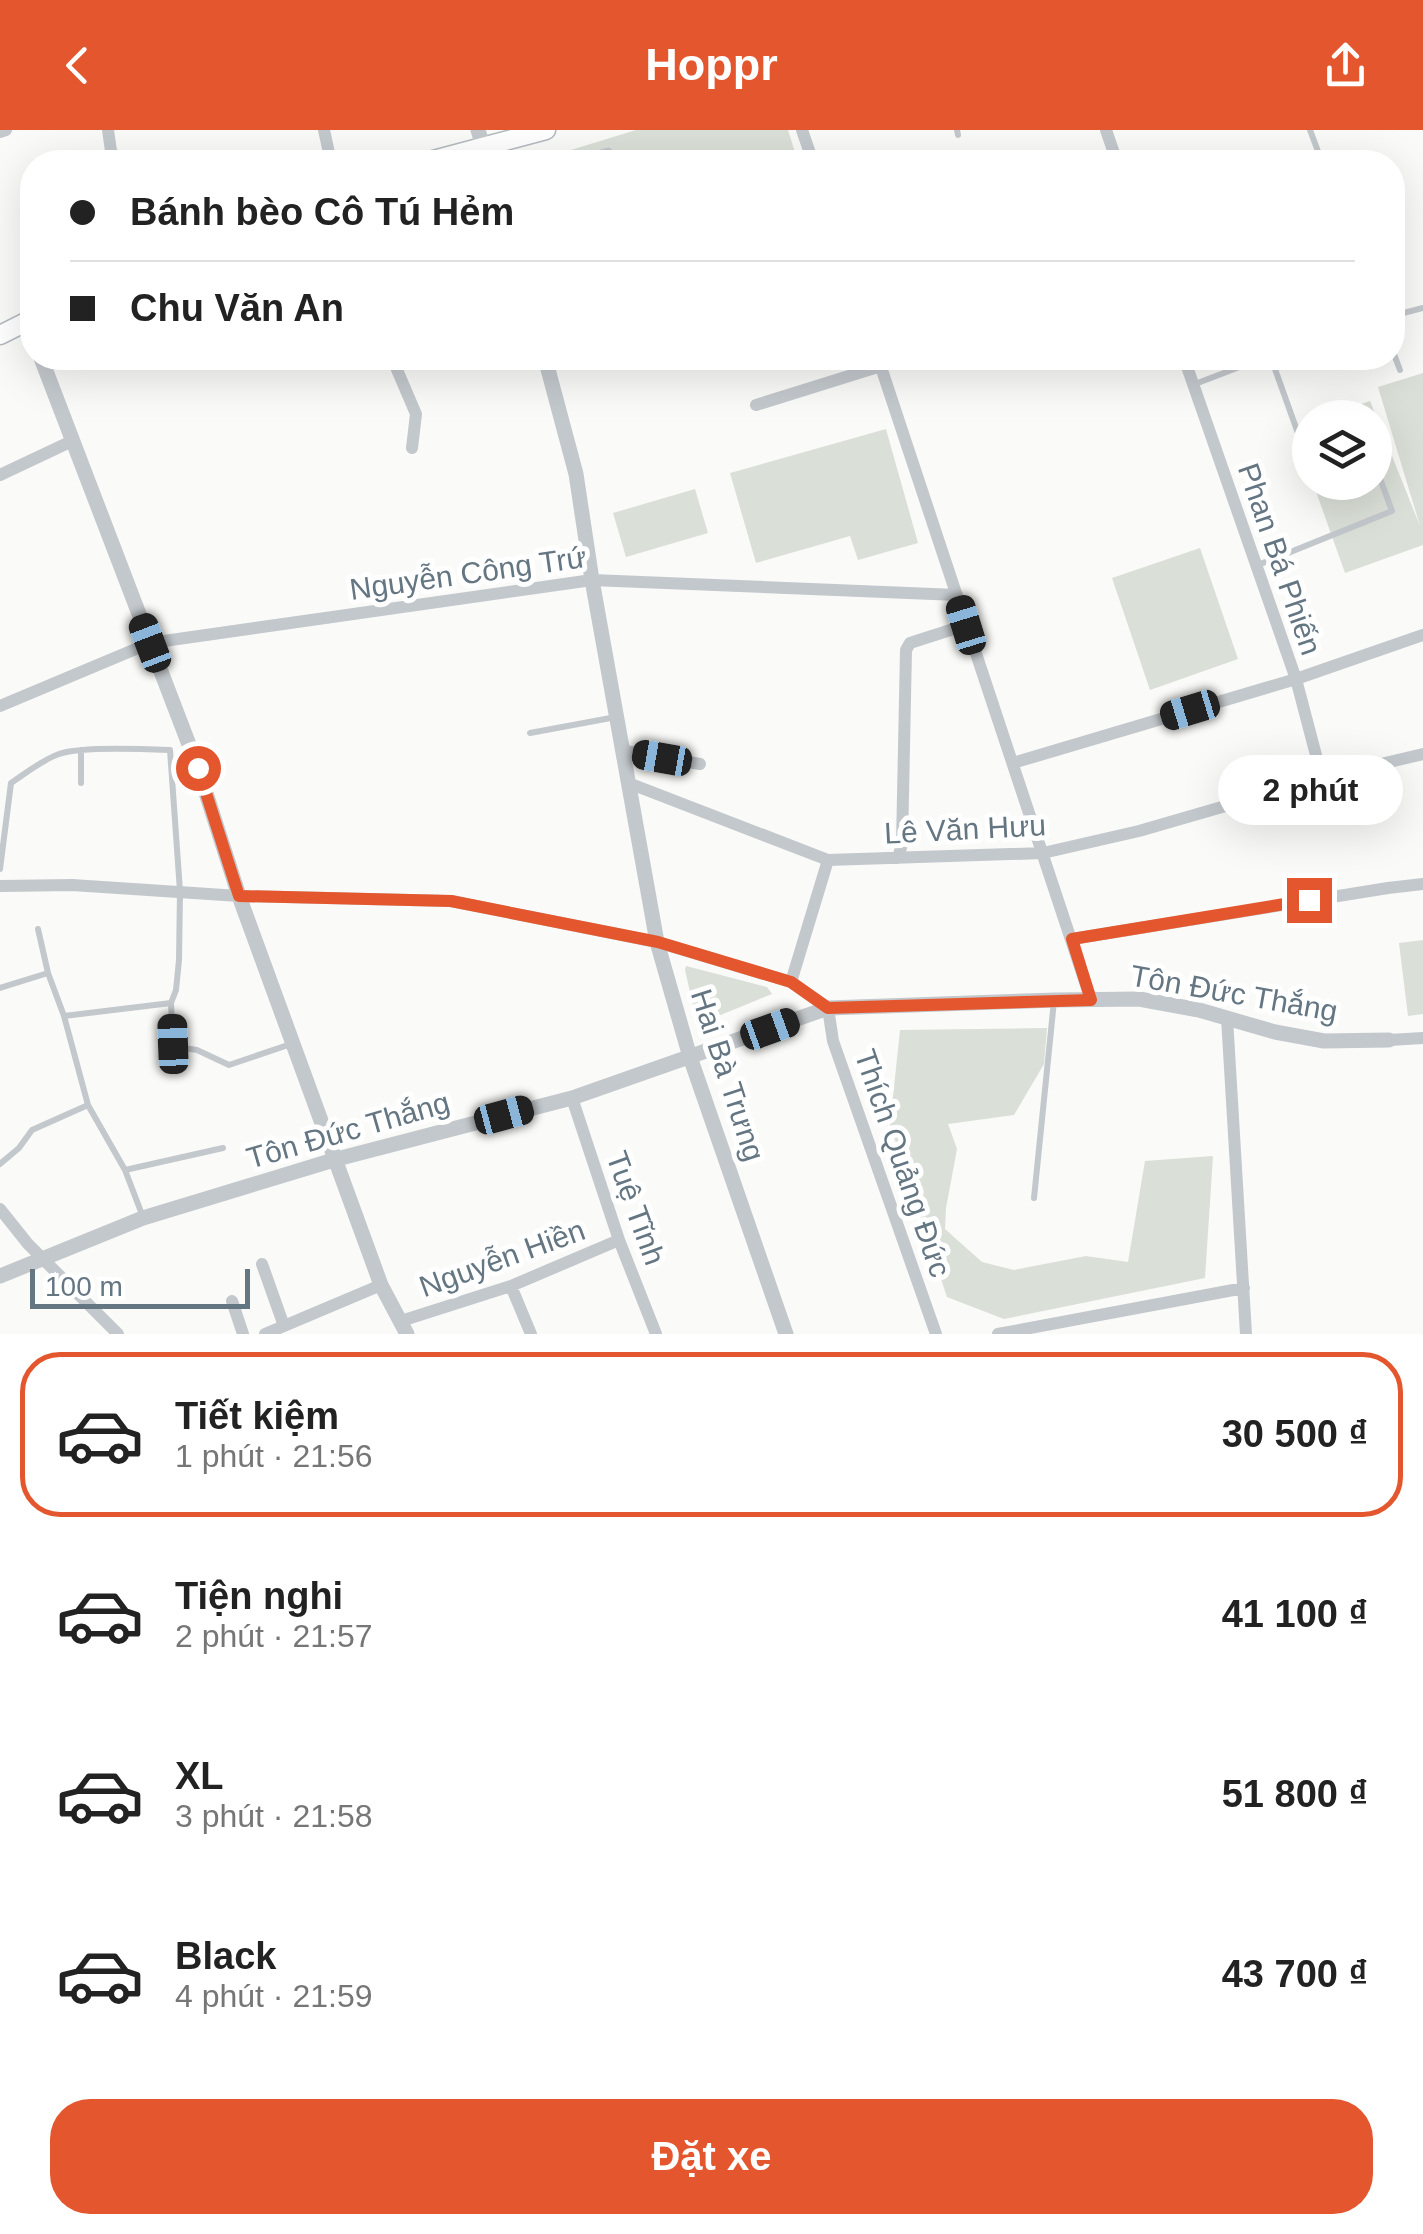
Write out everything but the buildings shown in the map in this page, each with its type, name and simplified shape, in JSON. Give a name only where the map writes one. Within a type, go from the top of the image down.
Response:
[{"type":"main road","points":[[483,147],[546,130]]},
{"type":"street","points":[[45,370],[198,768],[239,896],[380,1285],[404,1327]]},
{"type":"street","points":[[397,370],[416,414],[412,448]]},
{"type":"street","name":"Hai Bà Trưng","points":[[548,370],[576,474],[658,942],[690,1057],[786,1334]]},
{"type":"street","points":[[756,405],[856,370]]},
{"type":"street","points":[[882,370],[1091,1000]]},
{"type":"street","name":"Phan Bá Phiến","points":[[1189,370],[1296,678],[1322,778]]},
{"type":"street","points":[[0,475],[72,441]]},
{"type":"street","name":"Nguyễn Công Trứ","points":[[0,706],[150,643],[592,580],[957,595]]},
{"type":"street","points":[[898,858],[906,750],[906,650],[910,643],[922,638],[966,625]]},
{"type":"street","points":[[1013,764],[1296,678],[1423,634]]},
{"type":"street","points":[[624,752],[700,764]]},
{"type":"street","name":"Lê Văn Hưu","points":[[631,784],[828,860],[1043,854],[1423,754]]},
{"type":"street","points":[[791,982],[828,860]]},
{"type":"street","points":[[1072,939],[1423,884]]},
{"type":"street","points":[[0,886],[451,901],[658,942],[791,982],[828,1008]]},
{"type":"street","name":"Tôn Đức Thắng","points":[[0,1276],[144,1218],[336,1158],[572,1098],[828,1008],[1140,999],[1324,1041],[1423,1038]]},
{"type":"street","name":"Thích Quảng Đức","points":[[828,1008],[833,1041],[936,1334]]},
{"type":"street","points":[[1227,1018],[1246,1334]]},
{"type":"street","name":"Tuệ Tĩnh","points":[[572,1098],[656,1334]]},
{"type":"street","points":[[0,1210],[118,1334]]},
{"type":"street","name":"Nguyễn Hiền","points":[[404,1327],[620,1240]]},
{"type":"street","points":[[262,1264],[284,1326]]},
{"type":"street","name":"Nguyễn Hiền","points":[[265,1334],[380,1285]]},
{"type":"street","points":[[511,1286],[531,1334]]},
{"type":"street","points":[[998,1334],[1244,1288]]},
{"type":"street","points":[[232,1301],[243,1334]]},
{"type":"lane","points":[[1194,384],[1231,370]]},
{"type":"lane","points":[[1275,370],[1292,416]]},
{"type":"lane","points":[[1256,566],[1392,511],[1388,500]]},
{"type":"lane","points":[[530,733],[618,717]]},
{"type":"lane","points":[[81,750],[81,783]]},
{"type":"lane","points":[[0,869],[11,783],[60,753],[170,750],[180,891],[179,960],[171,1003],[173,1044],[198,1050],[229,1065],[294,1043]]},
{"type":"lane","points":[[38,929],[88,1106],[125,1170],[144,1218]]},
{"type":"lane","points":[[0,988],[48,973]]},
{"type":"lane","points":[[1034,1198],[1054,1000]]},
{"type":"lane","points":[[64,1016],[171,1003]]},
{"type":"lane","points":[[0,1164],[32,1130],[88,1106]]},
{"type":"lane","points":[[125,1170],[223,1148]]},
{"type":"shaded area","points":[[636,130],[788,130],[794,150],[571,150]]},
{"type":"shaded area","points":[[1423,373],[1423,545],[1345,573],[1319,500],[1392,500],[1392,456],[1420,526],[1392,433],[1392,400],[1382,400],[1378,387]]},
{"type":"shaded area","points":[[886,429],[918,543],[858,560],[850,536],[756,563],[730,473]]},
{"type":"shaded area","points":[[695,489],[708,533],[626,557],[613,513]]},
{"type":"shaded area","points":[[1200,548],[1238,659],[1150,690],[1112,578]]},
{"type":"shaded area","points":[[1423,940],[1423,1014],[1408,1016],[1399,943]]},
{"type":"shaded area","points":[[686,966],[767,987],[772,994],[701,1023],[696,1018]]},
{"type":"shaded area","points":[[1047,1028],[1044,1064],[1014,1115],[948,1124],[957,1149],[945,1229],[982,1262],[1014,1270],[1086,1256],[1128,1262],[1145,1161],[1213,1156],[1205,1278],[1004,1319],[947,1297],[890,1125],[900,1030]]},
{"type":"route","points":[[198,768],[239,896],[451,901],[658,942],[791,982],[828,1008],[1091,1000],[1072,939],[1309,900]]}]
